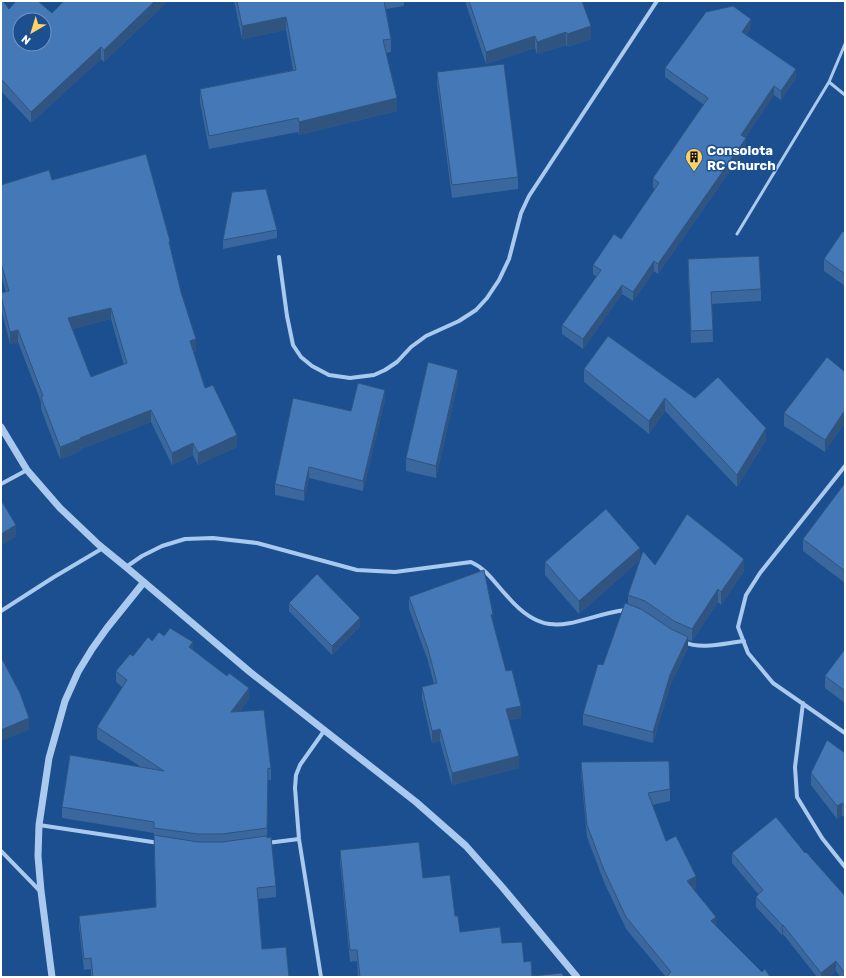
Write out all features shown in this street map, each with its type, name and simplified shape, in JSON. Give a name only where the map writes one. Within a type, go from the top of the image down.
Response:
[{"type":"street","points":[[279,257],[287,316],[293,345],[302,357],[312,366],[329,375],[350,378],[374,375],[397,362],[411,347],[426,336],[459,321],[476,310],[487,298],[499,280],[509,259],[521,213],[529,196],[657,1]]},
{"type":"street","points":[[1,427],[27,470],[60,508],[103,548],[250,672],[416,802],[466,846],[503,888],[576,977]]},
{"type":"street","points":[[845,466],[760,573],[746,595],[738,627],[748,653],[773,683],[845,733]]},
{"type":"street","points":[[1,484],[27,470]]},
{"type":"street","points":[[126,567],[142,556],[162,546],[185,539],[213,538],[257,543],[357,570],[395,572],[470,562],[478,565],[488,573],[520,610],[532,619],[546,624],[564,624],[583,621],[626,610],[630,611]]},
{"type":"street","points":[[1,611],[103,548]]},
{"type":"street","points":[[52,977],[38,856],[39,825],[49,758],[56,728],[65,701],[78,672],[107,628],[144,582]]},
{"type":"street","points":[[678,639],[688,644],[702,646],[744,640]]},
{"type":"street","points":[[803,703],[795,767],[797,797],[822,838],[845,867]]},
{"type":"street","points":[[321,977],[298,839],[296,775],[300,765],[324,731]]},
{"type":"street","points":[[39,825],[166,844]]},
{"type":"street","points":[[263,844],[298,839]]},
{"type":"street","points":[[1,851],[41,891]]},
{"type":"lane","points":[[737,234],[829,82],[845,44]]},
{"type":"lane","points":[[829,82],[845,95]]},
{"type":"building","points":[[1,1],[3,1],[9,9],[16,1],[38,1],[51,12],[12,12],[12,52],[52,52],[52,13],[64,1],[155,1],[104,50],[101,47],[31,112],[1,79]]},
{"type":"building","points":[[237,1],[384,1],[391,39],[383,40],[397,98],[299,122],[298,118],[209,136],[200,89],[296,70],[286,17],[242,26]]},
{"type":"building","points":[[469,1],[582,1],[591,26],[567,34],[566,32],[537,42],[535,36],[486,52]]},
{"type":"building","name":"Consolota RC Church","points":[[733,6],[751,19],[742,32],[796,69],[781,91],[774,86],[741,135],[746,138],[658,264],[654,261],[633,292],[622,285],[583,339],[562,325],[601,270],[593,265],[614,234],[621,239],[659,183],[653,178],[708,98],[665,68],[706,12]]},
{"type":"building","points":[[504,64],[518,177],[452,185],[437,72]]},
{"type":"building","points":[[146,154],[170,241],[181,292],[196,339],[190,341],[205,388],[213,385],[237,435],[198,453],[193,443],[172,453],[151,410],[60,447],[41,397],[43,396],[18,330],[10,332],[1,296],[1,293],[9,291],[1,263],[1,185],[49,170],[52,180]],"holes":[[[111,308],[127,363],[91,377],[68,318]]]},
{"type":"building","points":[[266,189],[277,230],[223,240],[232,192]]},
{"type":"building","points":[[843,231],[845,233],[845,274],[824,259]]},
{"type":"building","points":[[759,256],[761,289],[711,292],[713,330],[691,331],[688,259]]},
{"type":"building","points":[[608,336],[695,398],[718,377],[766,428],[737,475],[665,398],[649,421],[584,369]]},
{"type":"building","points":[[827,357],[845,372],[845,410],[825,440],[784,413]]},
{"type":"building","points":[[428,362],[458,370],[436,466],[406,458]]},
{"type":"building","points":[[358,383],[385,390],[363,481],[309,467],[304,491],[275,484],[293,398],[351,411]]},
{"type":"building","points":[[845,483],[845,571],[803,539]]},
{"type":"building","points":[[1,500],[16,525],[1,534]]},
{"type":"building","points":[[606,509],[640,548],[579,601],[545,562]]},
{"type":"building","points":[[687,514],[744,559],[721,592],[718,589],[692,629],[674,621],[645,601],[628,595],[643,551],[655,565]]},
{"type":"building","points":[[484,570],[493,614],[491,615],[506,671],[512,670],[521,706],[506,709],[519,756],[452,773],[440,729],[432,731],[422,687],[437,683],[428,649],[409,597]]},
{"type":"building","points":[[317,574],[360,618],[332,646],[289,603]]},
{"type":"building","points":[[625,603],[641,609],[671,629],[688,637],[670,675],[653,732],[583,714],[598,664],[603,665]]},
{"type":"building","points":[[170,628],[193,642],[189,647],[227,676],[229,673],[249,688],[231,712],[264,710],[271,769],[268,768],[267,828],[222,834],[198,834],[154,828],[154,822],[62,807],[70,755],[164,771],[97,727],[127,680],[116,671],[130,654],[133,656],[148,637],[152,641],[159,632],[164,636]]},
{"type":"building","points":[[845,649],[845,691],[825,676]]},
{"type":"building","points":[[1,657],[20,693],[29,718],[1,730]]},
{"type":"building","points":[[827,740],[845,753],[845,807],[842,803],[837,806],[811,773]]},
{"type":"building","points":[[669,761],[670,789],[648,793],[666,841],[676,836],[696,876],[687,881],[716,917],[711,921],[762,972],[765,969],[770,977],[666,977],[671,972],[626,917],[604,870],[587,825],[581,762]]},
{"type":"building","points":[[776,817],[805,853],[806,852],[845,896],[845,974],[836,961],[821,973],[783,925],[756,897],[763,890],[732,853]]},
{"type":"building","points":[[154,835],[198,842],[222,842],[267,836],[267,838],[271,837],[276,886],[257,888],[262,949],[286,947],[289,977],[93,977],[91,958],[84,959],[79,916],[156,907]]},
{"type":"building","points":[[419,842],[423,878],[450,875],[455,916],[458,916],[460,932],[500,927],[502,943],[522,942],[524,962],[531,961],[532,976],[562,973],[564,977],[360,977],[357,950],[350,950],[340,850]]},
{"type":"place","name":"Consolota RC Church","points":[[694,172]]}]
